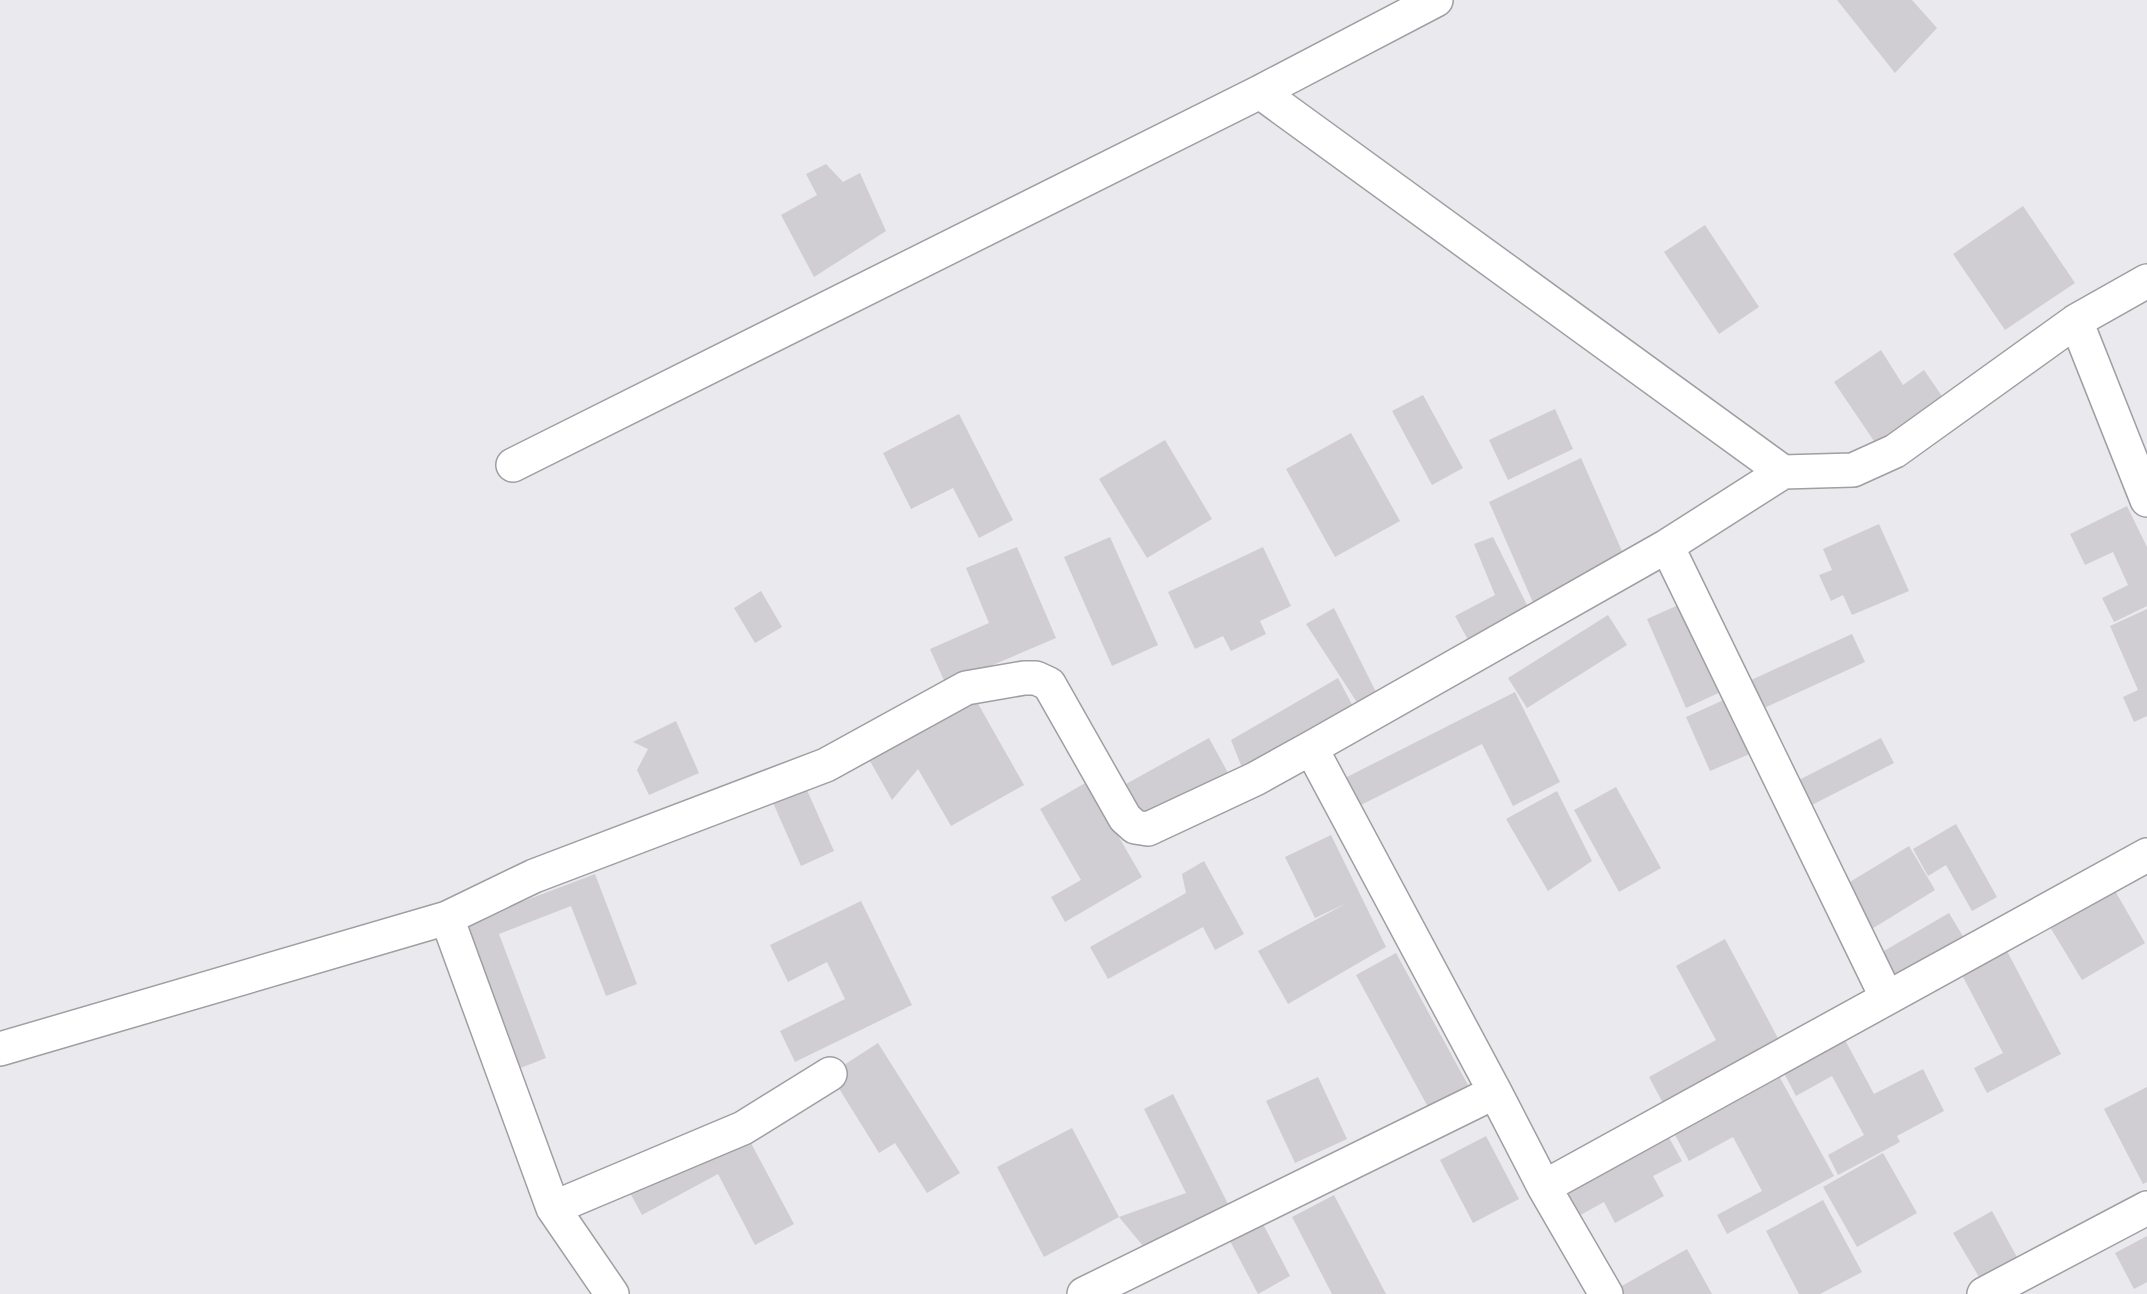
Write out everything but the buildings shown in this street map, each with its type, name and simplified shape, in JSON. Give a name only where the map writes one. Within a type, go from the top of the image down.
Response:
[{"type":"street","points":[[513,465],[1260,92],[1436,0]]},
{"type":"street","points":[[1260,92],[1783,472]]},
{"type":"street","points":[[0,1048],[447,918],[534,876],[826,765],[966,688],[1024,678],[1036,678],[1048,684],[1125,818],[1135,827],[1148,829],[1255,779],[1311,748],[1667,546],[1783,472],[1853,470],[1895,451],[2076,321],[2147,280]]},
{"type":"street","points":[[2076,321],[2147,500]]},
{"type":"street","points":[[1667,546],[1887,998]]},
{"type":"street","points":[[1311,748],[1544,1187],[1606,1294]]},
{"type":"street","points":[[1544,1187],[2147,855]]},
{"type":"street","points":[[447,918],[553,1208],[612,1294]]},
{"type":"street","points":[[553,1208],[743,1128],[830,1074]]},
{"type":"street","points":[[1084,1294],[1495,1092]]},
{"type":"street","points":[[1984,1294],[2147,1208]]}]
